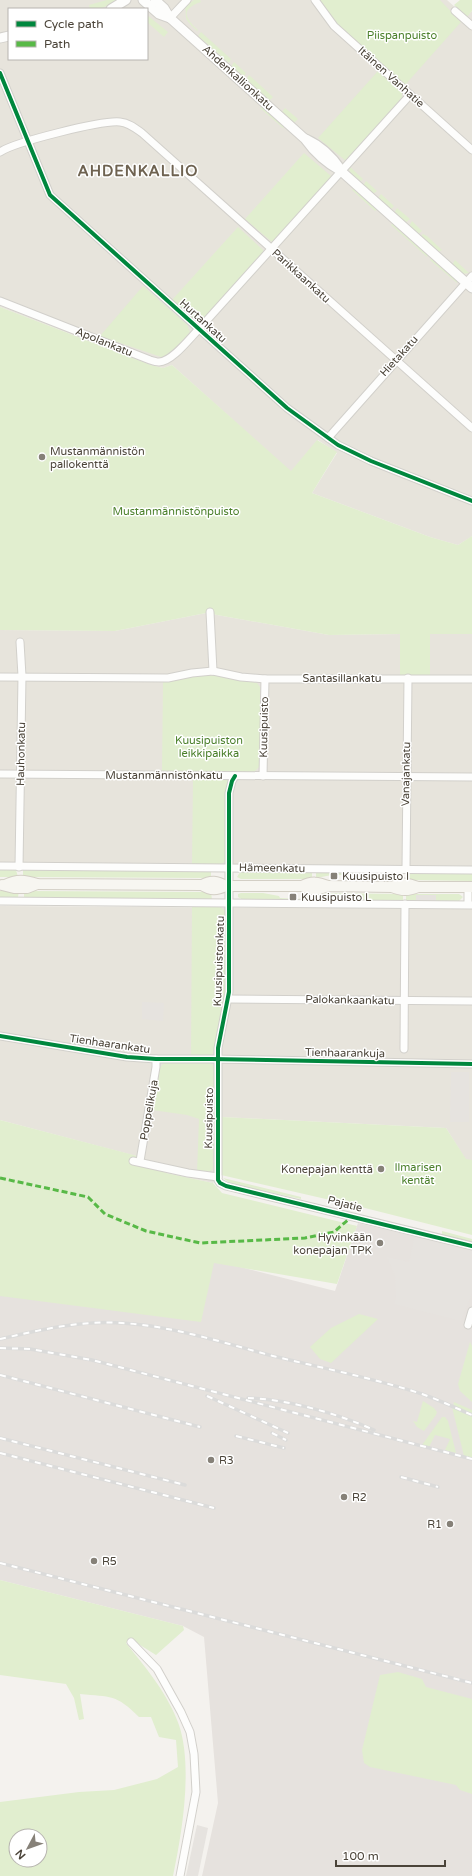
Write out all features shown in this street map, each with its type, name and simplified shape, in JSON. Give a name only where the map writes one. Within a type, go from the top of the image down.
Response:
[{"type":"main road","name":"Hämeenkatu","points":[[3,885],[14,888],[27,888],[37,884],[202,885],[208,889],[219,889],[228,886],[302,886],[309,890],[319,890],[328,886],[392,887],[400,890],[410,890],[418,887],[470,887]]},
{"type":"street","points":[[113,8],[126,0]]},
{"type":"street","name":"Ahdenkallionkatu","points":[[143,0],[159,14],[170,18]]},
{"type":"street","name":"Ahdenkallionkatu","points":[[155,0],[164,8],[170,18],[305,139],[320,147],[335,160],[341,171],[470,282]]},
{"type":"street","points":[[170,18],[187,0]]},
{"type":"street","name":"Itäinen Vanhatie","points":[[315,0],[334,26],[472,150]]},
{"type":"street","points":[[455,11],[472,26]]},
{"type":"street","name":"Hurtankatu","points":[[0,73],[50,195],[287,408],[328,438],[350,452],[472,501]]},
{"type":"street","points":[[199,330],[271,248],[410,95]]},
{"type":"street","name":"Parikkaankatu","points":[[29,141],[114,121],[129,124],[142,133],[395,361],[472,428]]},
{"type":"street","points":[[0,152],[29,141]]},
{"type":"street","name":"Hietakatu","points":[[328,438],[395,361],[470,282]]},
{"type":"street","name":"Apolankatu","points":[[0,302],[150,360],[159,362],[172,356],[199,330]]},
{"type":"street","points":[[210,612],[213,671]]},
{"type":"street","name":"Hauhonkatu","points":[[19,867],[22,676],[20,642]]},
{"type":"street","name":"Santasillankatu","points":[[0,677],[168,678],[192,673],[213,671],[241,677],[265,679],[472,679]]},
{"type":"street","name":"Vanajankatu","points":[[406,870],[408,678]]},
{"type":"street","name":"Kuusipuisto","points":[[263,776],[265,679]]},
{"type":"street","name":"Mustanmännistönkatu","points":[[0,774],[225,774],[235,776],[472,777]]},
{"type":"street","points":[[228,886],[230,868],[230,793],[232,781],[235,776]]},
{"type":"street","name":"Hämeenkatu","points":[[0,866],[472,870]]},
{"type":"street","name":"Kuusipuistonkatu","points":[[218,1059],[218,1048],[228,999],[230,903],[228,886]]},
{"type":"street","name":"Hämeenkatu","points":[[0,901],[470,904],[470,887]]},
{"type":"street","points":[[404,1049],[405,904]]},
{"type":"street","name":"Palokankaankatu","points":[[228,999],[472,1001]]},
{"type":"street","name":"Tienhaarankatu","points":[[0,1036],[127,1057],[156,1059],[218,1059]]},
{"type":"street","name":"Poppelikuja","points":[[136,1161],[156,1067],[156,1059]]},
{"type":"street","name":"Kuusipuisto","points":[[218,1059],[218,1177]]},
{"type":"street","name":"Tienhaarankuja","points":[[218,1059],[472,1064]]},
{"type":"street","name":"Pajatie","points":[[136,1161],[188,1173],[218,1177],[220,1183],[226,1186],[472,1246]]},
{"type":"street","points":[[468,1325],[472,1311]]},
{"type":"street","points":[[131,1642],[157,1669],[181,1712],[190,1732],[194,1754],[196,1792],[180,1876]]},
{"type":"shaded area","points":[[0,0],[447,0],[466,17],[472,11],[472,536],[458,545],[430,537],[312,493],[337,453],[318,440],[291,472],[172,365],[163,368],[151,365],[0,307]]},
{"type":"shaded area","points":[[206,613],[329,635],[400,634],[400,675],[430,634],[472,634],[472,866],[0,862],[0,630],[115,631]]},
{"type":"shaded area","points":[[416,895],[436,895],[436,901],[416,901]]},
{"type":"shaded area","points":[[0,906],[472,909],[472,1160],[466,1160],[446,1128],[222,1117],[221,1175],[213,1183],[166,1173],[144,1158],[0,1120]]},
{"type":"shaded area","points":[[142,1002],[164,1003],[163,1021],[142,1019]]},
{"type":"shaded area","points":[[451,1072],[469,1072],[469,1122],[450,1122]]},
{"type":"shaded area","points":[[0,1206],[335,1291],[358,1223],[472,1250],[472,1876],[202,1876],[218,1803],[204,1637],[183,1626],[0,1580]]},
{"type":"shaded area","points":[[415,1235],[470,1249],[472,1251],[472,1294],[461,1321],[394,1304],[396,1298],[395,1276],[387,1257],[409,1262]]},
{"type":"shaded area","points":[[197,1825],[208,1828],[198,1876],[186,1876]]},
{"type":"green space","points":[[107,0],[119,0],[102,8],[90,8],[89,5]]},
{"type":"green space","points":[[194,0],[200,0],[201,2],[190,8],[187,11],[187,14],[190,22],[198,30],[197,31],[189,23],[184,7]]},
{"type":"green space","name":"Piispanpuisto","points":[[319,0],[440,0],[461,22],[405,85],[336,23]]},
{"type":"green space","points":[[460,0],[472,0],[472,11],[467,17],[454,5]]},
{"type":"green space","points":[[148,16],[168,32],[164,37],[148,23]]},
{"type":"green space","points":[[201,32],[231,59],[229,63],[198,36]]},
{"type":"green space","points":[[234,62],[246,73],[244,76],[231,67]]},
{"type":"green space","name":"Piispanpuisto","points":[[378,71],[402,92],[402,98],[346,161],[318,138]]},
{"type":"green space","points":[[249,75],[273,97],[269,101],[246,80]]},
{"type":"green space","points":[[263,106],[285,126],[283,128],[260,108]]},
{"type":"green space","points":[[285,108],[298,119],[294,123],[282,112]]},
{"type":"green space","points":[[304,153],[331,176],[330,179],[275,241],[272,242],[245,219]]},
{"type":"green space","points":[[349,166],[363,179],[361,181],[350,173]]},
{"type":"green space","points":[[366,181],[377,191],[373,194],[363,186]]},
{"type":"green space","points":[[355,188],[377,209],[375,211],[352,190]]},
{"type":"green space","points":[[381,194],[394,206],[390,210],[378,198]]},
{"type":"green space","points":[[397,208],[410,219],[405,223],[394,213]]},
{"type":"green space","points":[[412,221],[422,231],[418,234],[409,226]]},
{"type":"green space","points":[[393,223],[428,254],[427,257],[391,225]]},
{"type":"green space","points":[[238,227],[263,250],[263,254],[202,321],[196,321],[172,300]]},
{"type":"green space","points":[[423,234],[442,250],[438,252],[420,237]]},
{"type":"green space","points":[[432,258],[457,280],[457,283],[430,260]]},
{"type":"green space","points":[[455,260],[469,273],[462,274],[452,265]]},
{"type":"green space","points":[[143,286],[187,325],[190,332],[170,355],[164,358],[100,336]]},
{"type":"green space","name":"Mustanmännistönpuisto","points":[[0,307],[151,365],[163,368],[172,365],[291,471],[317,440],[337,452],[312,493],[430,537],[458,545],[472,536],[472,634],[430,634],[430,676],[400,676],[400,634],[329,635],[206,613],[115,631],[0,630]]},
{"type":"green space","name":"Kuusipuiston leikkipaikka","points":[[204,675],[216,675],[257,683],[260,687],[260,766],[253,773],[162,772],[163,681]]},
{"type":"green space","points":[[193,777],[228,780],[226,788],[225,861],[222,864],[192,864]]},
{"type":"green space","points":[[0,870],[16,870],[18,877],[0,877]]},
{"type":"green space","points":[[23,870],[211,871],[211,878],[23,877]]},
{"type":"green space","points":[[240,872],[312,872],[312,879],[241,879],[237,877]]},
{"type":"green space","points":[[316,872],[403,873],[404,880],[364,880],[352,877],[351,875],[332,875],[316,878]]},
{"type":"green space","points":[[407,873],[472,873],[472,881],[407,880]]},
{"type":"green space","points":[[0,891],[19,891],[18,897],[0,898]]},
{"type":"green space","points":[[24,891],[211,892],[212,900],[24,898]]},
{"type":"green space","points":[[263,893],[279,896],[280,898],[298,899],[308,896],[307,900],[243,900],[238,897],[238,894]]},
{"type":"green space","points":[[317,893],[403,894],[403,901],[317,901]]},
{"type":"green space","points":[[406,894],[459,894],[463,897],[459,901],[436,901],[436,895],[416,895],[416,901],[406,901]]},
{"type":"green space","points":[[192,907],[221,907],[225,911],[225,999],[215,1048],[212,1055],[191,1056]]},
{"type":"green space","points":[[165,1062],[208,1062],[213,1065],[215,1069],[213,1169],[208,1173],[197,1172],[199,1119],[187,1115],[152,1110],[160,1067]]},
{"type":"green space","name":"Ilmarisen kentät","points":[[222,1117],[446,1128],[466,1159],[472,1160],[472,1235],[365,1208],[221,1175]]},
{"type":"green space","points":[[0,1120],[144,1158],[166,1173],[213,1183],[222,1193],[357,1226],[337,1284],[214,1263],[201,1322],[0,1296]]},
{"type":"green space","points":[[223,1178],[301,1197],[301,1199],[231,1184]]},
{"type":"green space","points":[[442,1231],[472,1239],[472,1242],[442,1235]]},
{"type":"green space","points":[[359,1314],[378,1319],[331,1363],[320,1359],[310,1347],[331,1328]]},
{"type":"green space","points":[[470,1342],[472,1346],[472,1402],[460,1391],[458,1384]]},
{"type":"green space","points":[[423,1401],[434,1408],[437,1412],[424,1431],[417,1427],[413,1421],[417,1422]]},
{"type":"green space","points":[[454,1402],[472,1410],[472,1414],[453,1406]]},
{"type":"green space","points":[[452,1407],[472,1416],[472,1458],[464,1456]]},
{"type":"green space","points":[[442,1417],[445,1417],[448,1421],[456,1453],[445,1450],[450,1439],[435,1435],[429,1447],[422,1445]]},
{"type":"green space","points":[[0,1580],[183,1626],[184,1630],[156,1655],[132,1640],[126,1643],[163,1692],[179,1725],[183,1742],[186,1780],[185,1800],[180,1840],[173,1876],[0,1876],[0,1802],[79,1792],[114,1790],[157,1779],[178,1767],[176,1740],[159,1737],[151,1717],[139,1717],[124,1704],[112,1698],[80,1694],[84,1719],[79,1720],[74,1698],[66,1684],[0,1675]]},
{"type":"green space","points":[[398,1672],[422,1679],[426,1687],[472,1699],[472,1794],[460,1790],[456,1785],[370,1767],[364,1763],[362,1750],[380,1675]]},
{"type":"railway","points":[[0,1339],[61,1326],[107,1322],[141,1325],[179,1331],[404,1388],[428,1396],[472,1415]]},
{"type":"railway","points":[[0,1348],[30,1349],[92,1360],[472,1459]]},
{"type":"railway","points":[[0,1375],[200,1427]]},
{"type":"railway","points":[[207,1396],[288,1433]]},
{"type":"railway","points":[[248,1398],[279,1401],[312,1408],[345,1418],[374,1430]]},
{"type":"railway","points":[[272,1433],[286,1440]]},
{"type":"railway","points":[[236,1436],[284,1448]]},
{"type":"railway","points":[[0,1438],[185,1485]]},
{"type":"railway","points":[[0,1453],[214,1508]]},
{"type":"railway","points":[[401,1477],[438,1487]]},
{"type":"railway","points":[[0,1563],[472,1683]]},
{"type":"marked path","points":[[0,1178],[88,1197],[105,1214],[146,1231],[200,1243],[305,1238],[334,1232],[349,1219]]},
{"type":"cycle path","points":[[0,73],[50,195],[287,408],[338,445],[371,461],[472,501]]},
{"type":"cycle path","points":[[235,776],[229,793],[229,992],[218,1048],[218,1180],[226,1186],[472,1246]]},
{"type":"cycle path","points":[[0,1036],[127,1057],[156,1059],[472,1064]]},
{"type":"place","name":"Mustanmännistön pallokenttä","points":[[42,457]]},
{"type":"place","name":"Kuusipuisto I","points":[[334,876]]},
{"type":"place","name":"Kuusipuisto L","points":[[293,897]]},
{"type":"place","name":"Konepajan kenttä","points":[[381,1169]]},
{"type":"place","name":"Hyvinkään konepajan TPK","points":[[380,1243]]},
{"type":"place","name":"R3","points":[[211,1460]]},
{"type":"place","name":"R2","points":[[344,1497]]},
{"type":"place","name":"R1","points":[[450,1524]]},
{"type":"place","name":"R5","points":[[94,1561]]},
{"type":"district","name":"AHDENKALLIO","points":[[138,171]]}]
